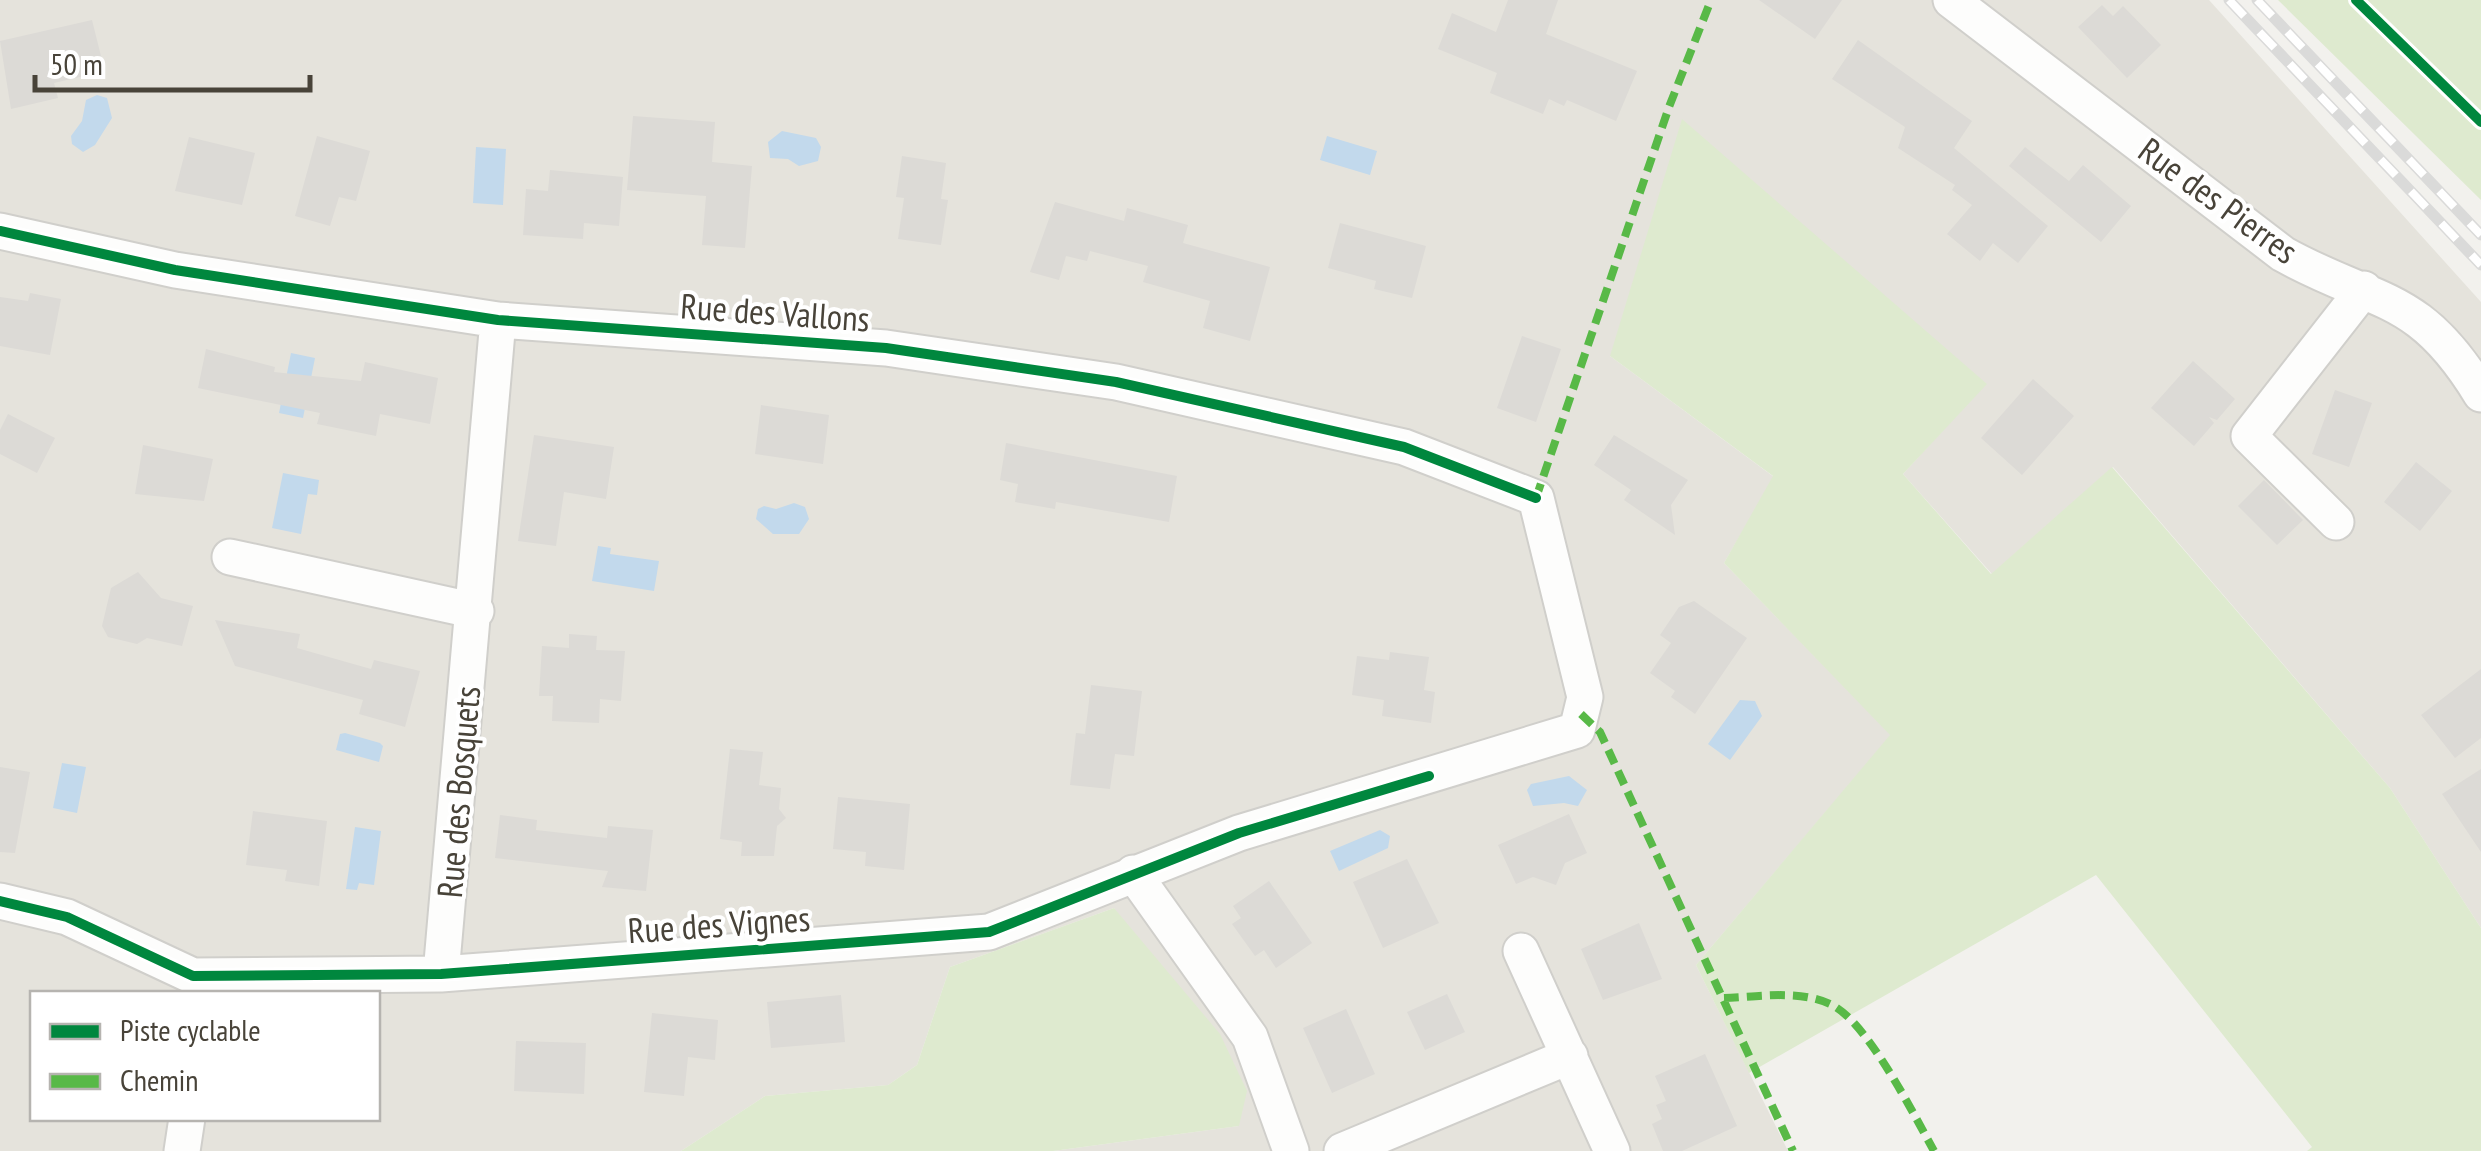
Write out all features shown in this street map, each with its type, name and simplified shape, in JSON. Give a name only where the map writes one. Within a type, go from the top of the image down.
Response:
[{"type":"street","name":"Rue des Pierres","points":[[1951,0],[2284,254],[2422,319],[2458,356],[2481,394]]},
{"type":"street","name":"Rue des Vallons","points":[[0,230],[175,270],[498,320],[886,348],[1116,382],[1404,448],[1536,498]]},
{"type":"street","points":[[2336,522],[2249,436],[2364,289]]},
{"type":"street","name":"Rue des Bosquets","points":[[442,974],[498,320]]},
{"type":"street","name":"Rue des Vignes","points":[[0,901],[67,918],[192,985],[442,974],[989,932],[1239,833],[1577,730],[1585,697],[1536,498]]},
{"type":"street","points":[[230,557],[476,610]]},
{"type":"street","points":[[1133,872],[1250,1038],[1291,1151]]},
{"type":"street","points":[[1521,950],[1612,1151]]},
{"type":"street","points":[[1342,1151],[1570,1056]]},
{"type":"street","points":[[182,1151],[187,1121]]},
{"type":"shaded area","points":[[0,0],[2209,0],[2481,302],[2481,928],[2390,788],[2113,467],[1992,574],[1903,474],[1986,383],[1610,356],[1774,477],[1724,563],[1891,735],[1696,965],[1788,1151],[1053,1151],[1239,1126],[1114,908],[950,967],[917,1065],[888,1085],[765,1096],[681,1151],[0,1151]]},
{"type":"green space","points":[[2278,0],[2481,0],[2481,200]]},
{"type":"green space","points":[[1682,119],[1987,384],[1903,474],[1991,574],[2112,467],[2390,788],[2481,928],[2481,1151],[2307,1151],[2312,1147],[2096,875],[1749,1073],[1696,965],[1890,735],[1724,563],[1773,476],[1610,356]]},
{"type":"green space","points":[[1114,908],[1220,1034],[1247,1091],[1239,1126],[1053,1151],[681,1151],[765,1096],[888,1085],[917,1065],[950,967]]},
{"type":"water","points":[[97,95],[107,98],[112,118],[95,145],[83,152],[72,144],[71,136],[82,121],[86,100]]},
{"type":"water","points":[[782,131],[816,138],[821,147],[818,161],[799,166],[788,159],[770,158],[768,142]]},
{"type":"water","points":[[1327,136],[1377,151],[1370,175],[1320,160]]},
{"type":"water","points":[[476,147],[506,149],[503,205],[473,203]]},
{"type":"water","points":[[291,353],[315,358],[303,418],[279,413]]},
{"type":"water","points":[[283,473],[319,480],[317,495],[308,494],[301,534],[272,528]]},
{"type":"water","points":[[794,503],[805,507],[809,519],[799,534],[773,534],[756,519],[758,509],[764,506],[776,509]]},
{"type":"water","points":[[598,546],[611,548],[610,554],[659,561],[654,591],[592,581]]},
{"type":"water","points":[[1740,700],[1755,701],[1762,716],[1730,760],[1708,744]]},
{"type":"water","points":[[340,734],[380,743],[383,746],[379,762],[336,750]]},
{"type":"water","points":[[62,763],[86,767],[77,813],[53,808]]},
{"type":"water","points":[[1569,776],[1587,790],[1578,806],[1533,806],[1527,790],[1531,784]]},
{"type":"water","points":[[355,827],[381,831],[374,885],[359,883],[357,890],[346,889]]},
{"type":"water","points":[[1380,830],[1390,836],[1388,848],[1339,871],[1330,851]]},
{"type":"building","points":[[1508,0],[1558,0],[1546,34],[1637,71],[1616,121],[1567,100],[1564,106],[1549,99],[1543,114],[1490,93],[1497,73],[1438,49],[1452,13],[1496,32]]},
{"type":"building","points":[[1759,0],[1842,0],[1815,39]]},
{"type":"building","points":[[2102,5],[2113,16],[2123,6],[2161,45],[2127,78],[2078,27]]},
{"type":"building","points":[[92,20],[103,64],[82,69],[84,76],[54,83],[58,98],[11,109],[0,41]]},
{"type":"building","points":[[1858,40],[1972,121],[1954,148],[2048,226],[2018,263],[1993,243],[1980,261],[1947,234],[1972,205],[1952,190],[1955,185],[1898,148],[1905,127],[1832,79]]},
{"type":"building","points":[[633,116],[715,122],[712,162],[752,166],[745,248],[702,245],[706,196],[627,190]]},
{"type":"building","points":[[317,136],[370,151],[356,201],[339,197],[330,226],[295,216]]},
{"type":"building","points":[[189,137],[255,153],[242,205],[175,191]]},
{"type":"building","points":[[2025,147],[2069,181],[2083,165],[2131,206],[2101,242],[2009,166]]},
{"type":"building","points":[[902,156],[946,163],[941,199],[948,200],[941,245],[898,239],[904,198],[896,197]]},
{"type":"building","points":[[550,170],[623,177],[619,226],[584,223],[583,239],[523,235],[526,189],[548,191]]},
{"type":"building","points":[[1055,202],[1124,221],[1127,208],[1188,225],[1183,243],[1270,267],[1250,341],[1203,328],[1210,301],[1143,282],[1148,266],[1090,251],[1087,261],[1066,256],[1059,280],[1030,272]]},
{"type":"building","points":[[1340,223],[1426,246],[1412,298],[1374,289],[1376,281],[1328,268]]},
{"type":"building","points":[[30,293],[61,299],[50,355],[0,346],[0,297],[28,301]]},
{"type":"building","points":[[1522,336],[1561,349],[1536,422],[1497,408]]},
{"type":"building","points":[[206,349],[275,367],[274,372],[361,381],[365,362],[438,378],[430,424],[380,414],[376,436],[317,424],[320,413],[198,388]]},
{"type":"building","points":[[2193,361],[2235,399],[2217,420],[2209,417],[2214,423],[2194,446],[2151,408]]},
{"type":"building","points":[[2033,379],[2074,416],[2022,475],[1981,438]]},
{"type":"building","points":[[2335,390],[2372,403],[2349,467],[2312,454]]},
{"type":"building","points":[[761,405],[829,415],[823,464],[755,454]]},
{"type":"building","points":[[8,414],[55,438],[37,473],[0,454],[0,430]]},
{"type":"building","points":[[534,435],[614,447],[606,499],[564,492],[556,546],[518,541]]},
{"type":"building","points":[[1614,435],[1688,480],[1671,505],[1675,535],[1624,500],[1631,490],[1594,465]]},
{"type":"building","points":[[1006,443],[1177,476],[1169,522],[1056,502],[1055,509],[1015,502],[1018,484],[1000,480]]},
{"type":"building","points":[[143,445],[213,459],[204,501],[135,494]]},
{"type":"building","points":[[2416,462],[2452,491],[2420,531],[2384,502]]},
{"type":"building","points":[[2264,480],[2303,520],[2277,545],[2238,506]]},
{"type":"building","points":[[138,572],[161,598],[193,606],[182,646],[147,638],[137,644],[108,637],[102,626],[111,588]]},
{"type":"building","points":[[1694,601],[1747,638],[1695,714],[1671,697],[1675,691],[1650,673],[1671,643],[1660,635],[1679,607]]},
{"type":"building","points":[[215,620],[300,634],[297,648],[371,669],[374,660],[420,671],[405,727],[359,714],[363,700],[235,666]]},
{"type":"building","points":[[569,634],[597,636],[596,650],[625,651],[621,701],[600,699],[599,723],[552,721],[553,696],[539,696],[542,646],[569,648]]},
{"type":"building","points":[[1390,652],[1429,657],[1424,690],[1435,692],[1431,723],[1382,716],[1384,700],[1352,695],[1357,656],[1389,660]]},
{"type":"building","points":[[2481,669],[2481,738],[2455,758],[2421,715]]},
{"type":"building","points":[[1091,685],[1142,691],[1134,756],[1115,754],[1110,789],[1070,785],[1076,733],[1085,734]]},
{"type":"building","points":[[730,749],[763,752],[759,785],[781,788],[779,809],[786,818],[777,826],[774,856],[741,856],[742,842],[720,839]]},
{"type":"building","points":[[0,767],[30,772],[15,853],[0,852]]},
{"type":"building","points":[[2481,769],[2481,852],[2442,794]]},
{"type":"building","points":[[838,797],[910,804],[904,870],[865,866],[866,852],[833,849]]},
{"type":"building","points":[[253,811],[327,821],[319,886],[285,881],[287,870],[246,865]]},
{"type":"building","points":[[1569,814],[1587,853],[1565,863],[1556,885],[1533,877],[1516,884],[1498,845]]},
{"type":"building","points":[[500,815],[537,820],[536,830],[607,838],[608,826],[653,830],[646,891],[602,887],[608,871],[495,858]]},
{"type":"building","points":[[1407,859],[1439,923],[1383,948],[1353,882]]},
{"type":"building","points":[[1269,881],[1312,943],[1276,968],[1264,950],[1255,956],[1232,924],[1241,918],[1233,906]]},
{"type":"building","points":[[1639,923],[1662,979],[1603,1000],[1581,949]]},
{"type":"building","points":[[1447,994],[1465,1032],[1425,1050],[1407,1012]]},
{"type":"building","points":[[841,995],[845,1042],[771,1048],[767,1002]]},
{"type":"building","points":[[1346,1009],[1375,1074],[1332,1093],[1303,1028]]},
{"type":"building","points":[[652,1013],[718,1020],[715,1060],[688,1057],[684,1096],[644,1092]]},
{"type":"building","points":[[516,1041],[586,1043],[584,1094],[514,1091]]},
{"type":"building","points":[[1705,1054],[1737,1126],[1682,1151],[1663,1151],[1652,1124],[1662,1119],[1656,1105],[1666,1101],[1655,1076]]},
{"type":"railway","points":[[2229,0],[2481,265]]},
{"type":"railway","points":[[2257,0],[2481,235]]},
{"type":"marked path","points":[[1536,498],[1669,107],[1711,0]]},
{"type":"marked path","points":[[1581,714],[1600,732],[1793,1151]]},
{"type":"marked path","points":[[1724,998],[1806,997],[1832,1005],[1846,1015],[1889,1071],[1934,1151]]},
{"type":"cycle path","points":[[2356,0],[2481,122]]},
{"type":"cycle path","points":[[0,231],[175,270],[498,320],[886,348],[1116,382],[1404,447],[1536,498]]},
{"type":"cycle path","points":[[0,901],[67,917],[193,976],[441,974],[989,932],[1239,833],[1429,776]]}]
